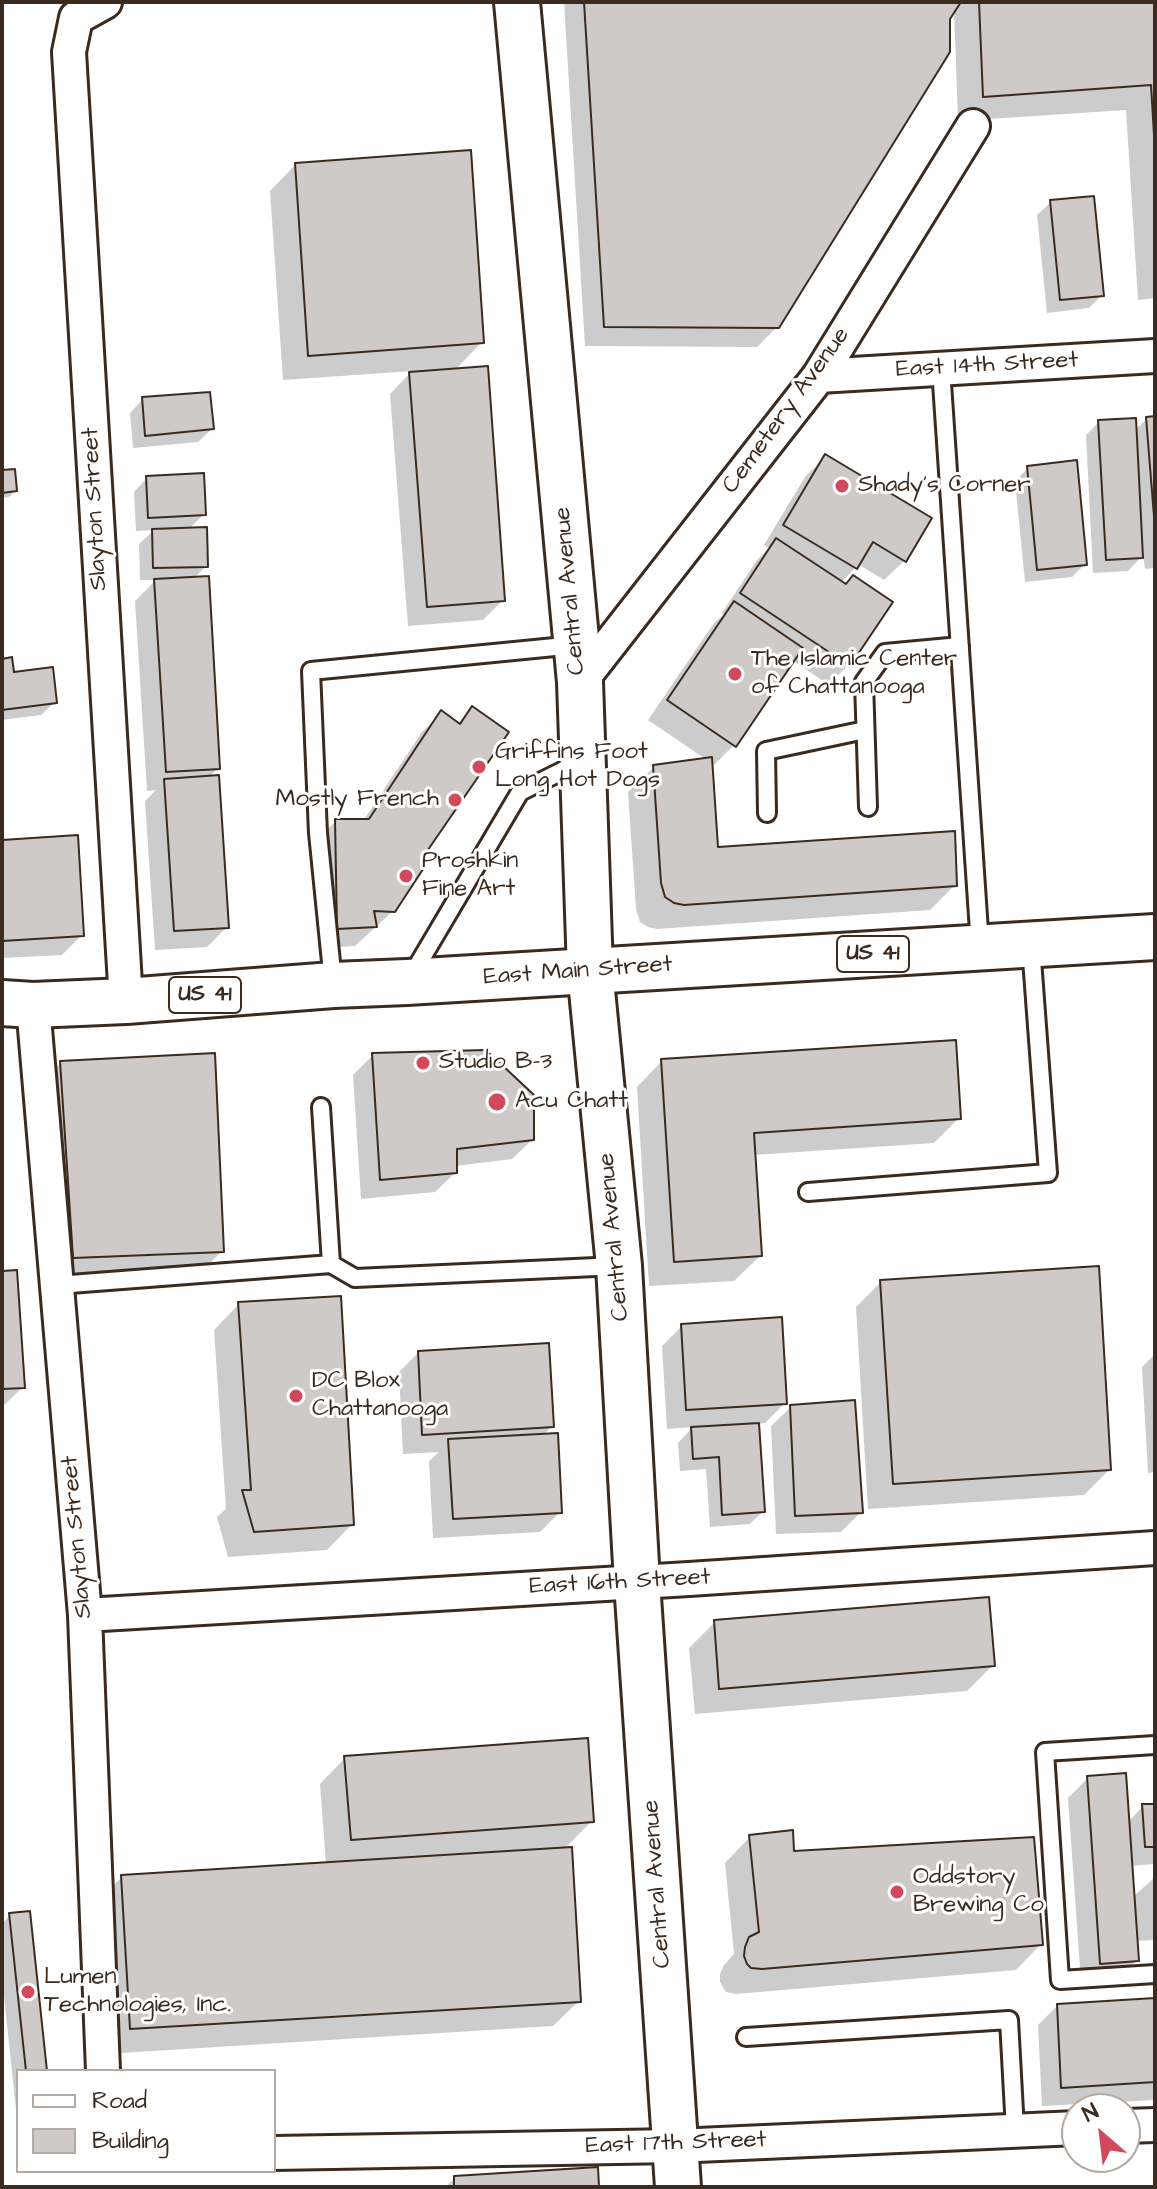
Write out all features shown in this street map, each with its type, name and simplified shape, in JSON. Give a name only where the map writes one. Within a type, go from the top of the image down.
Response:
[{"type":"main road","name":"Central Avenue","points":[[517,2],[578,663],[590,970],[619,1266],[677,2166]]},
{"type":"main road","name":"East Main Street","points":[[18,1004],[126,1001],[333,985],[1155,937]]},
{"type":"street","name":"Slayton Street","points":[[105,2],[76,18],[69,52],[126,1001]]},
{"type":"street","name":"Cemetery Avenue","points":[[578,663],[819,376],[973,126]]},
{"type":"street","name":"East 14th Street","points":[[819,376],[1155,356]]},
{"type":"street","name":"Slayton Street","points":[[18,1004],[57,1285],[85,1615],[103,2069]]},
{"type":"street","name":"East 16th Street","points":[[85,1615],[1155,1548]]},
{"type":"street","name":"East 17th Street","points":[[276,2153],[677,2166],[1015,2130],[1061,2129]]},
{"type":"lane","points":[[941,368],[980,947]]},
{"type":"lane","points":[[868,807],[864,682],[885,653],[960,646]]},
{"type":"lane","points":[[333,985],[318,833],[311,671],[578,663]]},
{"type":"lane","points":[[767,813],[766,751],[865,730]]},
{"type":"lane","points":[[407,982],[520,792],[583,761]]},
{"type":"lane","points":[[808,1192],[1048,1173],[1031,944]]},
{"type":"lane","points":[[321,1107],[331,1264]]},
{"type":"lane","points":[[57,1285],[331,1264],[355,1278],[619,1266]]},
{"type":"lane","points":[[1155,1745],[1045,1752],[1060,1980],[1155,1974]]},
{"type":"lane","points":[[746,2037],[1009,2020],[1015,2130]]},
{"type":"building","points":[[584,2],[961,2],[950,19],[950,52],[779,328],[604,327]]},
{"type":"building","points":[[979,2],[1155,2],[1155,152],[1151,85],[983,97]]},
{"type":"building","points":[[471,150],[484,343],[308,356],[295,163]]},
{"type":"building","points":[[1094,196],[1104,296],[1060,300],[1050,200]]},
{"type":"building","points":[[488,366],[505,601],[427,607],[409,372]]},
{"type":"building","points":[[210,392],[214,429],[145,436],[142,397]]},
{"type":"building","points":[[1155,416],[1155,529],[1146,417]]},
{"type":"building","points":[[1136,418],[1143,558],[1106,560],[1098,420]]},
{"type":"building","name":"Shady's Corner","points":[[825,454],[932,518],[906,562],[873,542],[857,569],[783,525]]},
{"type":"building","points":[[1077,460],[1087,565],[1037,570],[1027,466]]},
{"type":"building","points":[[15,469],[17,491],[2,493],[2,470]]},
{"type":"building","points":[[204,473],[206,515],[148,518],[146,476]]},
{"type":"building","points":[[207,527],[208,567],[153,568],[152,529]]},
{"type":"building","points":[[776,538],[846,584],[853,575],[893,602],[850,666],[740,593]]},
{"type":"building","points":[[209,576],[220,769],[166,772],[154,579]]},
{"type":"building","name":"The Islamic Center of Chattanooga","points":[[734,601],[803,648],[736,747],[667,700]]},
{"type":"building","points":[[12,657],[14,672],[53,667],[57,703],[2,710],[2,659]]},
{"type":"building","points":[[472,706],[509,732],[421,860],[427,863],[395,912],[374,911],[377,927],[337,929],[335,819],[369,819],[441,710],[460,724]]},
{"type":"building","points":[[712,757],[718,847],[955,831],[957,886],[684,905],[674,903],[665,897],[661,883],[653,765]]},
{"type":"building","points":[[219,775],[229,928],[174,931],[164,779]]},
{"type":"building","points":[[78,835],[84,936],[2,941],[2,840]]},
{"type":"building","points":[[956,1040],[961,1119],[754,1133],[762,1256],[674,1262],[661,1059]]},
{"type":"building","points":[[486,1050],[534,1095],[534,1140],[457,1149],[457,1173],[380,1180],[372,1053]]},
{"type":"building","points":[[215,1053],[224,1252],[73,1258],[60,1061]]},
{"type":"building","points":[[1099,1266],[1111,1470],[893,1484],[880,1280]]},
{"type":"building","points":[[17,1270],[25,1388],[2,1389],[2,1271]]},
{"type":"building","name":"DC Blox Chattanooga","points":[[341,1296],[354,1525],[254,1532],[242,1490],[251,1490],[238,1302]]},
{"type":"building","points":[[782,1317],[787,1404],[686,1410],[681,1324]]},
{"type":"building","points":[[549,1343],[554,1427],[422,1435],[418,1351]]},
{"type":"building","points":[[855,1400],[863,1513],[795,1516],[790,1405]]},
{"type":"building","points":[[759,1423],[765,1512],[722,1515],[719,1457],[693,1459],[691,1427]]},
{"type":"building","points":[[558,1433],[562,1513],[453,1519],[448,1439]]},
{"type":"building","points":[[989,1597],[995,1666],[719,1689],[714,1620]]},
{"type":"building","points":[[588,1738],[594,1822],[351,1840],[344,1756]]},
{"type":"building","points":[[1126,1773],[1139,1961],[1100,1964],[1087,1776]]},
{"type":"building","points":[[1142,1804],[1155,1804],[1155,1847],[1145,1847]]},
{"type":"building","name":"Oddstory Brewing Co","points":[[793,1830],[794,1851],[1034,1837],[1043,1945],[751,1968],[744,1956],[745,1947],[749,1937],[759,1932],[749,1835]]},
{"type":"building","points":[[572,1847],[581,2002],[130,2029],[121,1875]]},
{"type":"building","name":"Lumen Technologies, Inc.","points":[[30,1911],[47,2069],[26,2069],[9,1913]]},
{"type":"building","points":[[1155,1998],[1155,2082],[1061,2088],[1057,2004]]},
{"type":"building","points":[[598,2167],[599,2187],[454,2187],[454,2176]]},
{"type":"place","name":"Shady's Corner","points":[[842,486]]},
{"type":"place","name":"The Islamic Center of Chattanooga","points":[[735,674]]},
{"type":"place","name":"Griffins Foot Long Hot Dogs","points":[[479,767]]},
{"type":"place","name":"Mostly French","points":[[455,800]]},
{"type":"place","name":"Proshkin Fine Art","points":[[406,876]]},
{"type":"place","name":"Studio B-3","points":[[423,1063]]},
{"type":"place","name":"Acu Chatt","points":[[497,1102]]},
{"type":"place","name":"DC Blox Chattanooga","points":[[296,1396]]},
{"type":"place","name":"Oddstory Brewing Co","points":[[897,1892]]},
{"type":"place","name":"Lumen Technologies, Inc.","points":[[28,1992]]}]
